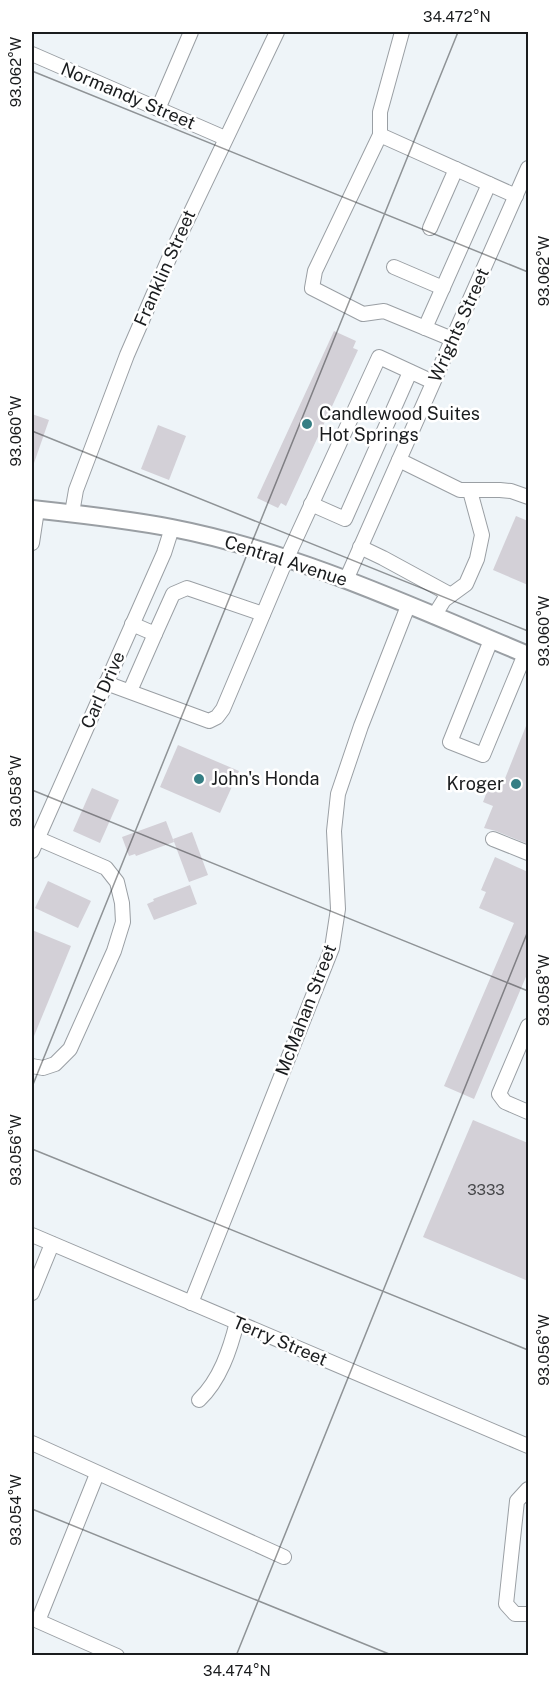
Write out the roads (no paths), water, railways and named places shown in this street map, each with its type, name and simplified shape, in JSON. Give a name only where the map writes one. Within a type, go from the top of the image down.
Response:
[{"type":"main road","name":"Central Avenue","points":[[34,510],[72,513],[172,528],[230,542],[346,580],[527,655]]},
{"type":"street","points":[[158,109],[191,32]]},
{"type":"street","name":"Franklin Street","points":[[72,513],[76,490],[127,355],[171,254],[277,32]]},
{"type":"street","points":[[402,32],[380,112],[380,135],[315,271],[312,288],[363,314],[384,311],[452,339]]},
{"type":"street","name":"Normandy Street","points":[[32,54],[225,138]]},
{"type":"street","points":[[380,135],[516,196]]},
{"type":"street","name":"Wrights Street","points":[[346,580],[528,168]]},
{"type":"street","points":[[430,228],[456,169]]},
{"type":"street","points":[[425,328],[489,184]]},
{"type":"street","points":[[394,267],[443,288]]},
{"type":"street","points":[[106,683],[209,721],[217,717],[223,709],[286,560],[379,357],[433,382]]},
{"type":"street","points":[[311,504],[345,519],[410,372]]},
{"type":"street","points":[[399,460],[460,490],[511,491],[528,497]]},
{"type":"street","points":[[434,616],[444,600],[466,584],[477,559],[482,536],[470,491]]},
{"type":"street","points":[[32,543],[34,510]]},
{"type":"street","name":"Carl Drive","points":[[33,842],[164,553],[172,528]]},
{"type":"street","points":[[360,547],[451,595]]},
{"type":"street","points":[[130,692],[173,594],[187,588],[263,614]]},
{"type":"street","name":"McMahan Street","points":[[191,1303],[333,948],[338,909],[334,831],[338,794],[361,726],[408,606]]},
{"type":"street","points":[[132,624],[155,634]]},
{"type":"street","points":[[491,640],[450,742],[483,755],[527,655]]},
{"type":"street","points":[[493,839],[528,853]]},
{"type":"street","points":[[32,1066],[43,1068],[55,1064],[70,1049],[114,951],[123,922],[122,903],[117,882],[106,868],[33,842]]},
{"type":"street","points":[[528,1026],[499,1094],[505,1102],[528,1112]]},
{"type":"street","name":"Terry Street","points":[[32,1235],[528,1446]]},
{"type":"street","points":[[32,1293],[52,1244]]},
{"type":"street","points":[[199,1400],[214,1383],[237,1322]]},
{"type":"street","points":[[32,1443],[284,1557]]},
{"type":"street","points":[[97,1474],[38,1621],[117,1656]]},
{"type":"street","points":[[528,1488],[517,1501],[506,1604],[515,1614],[528,1614]]},
{"type":"place","name":"Candlewood Suites Hot Springs","points":[[307,424]]},
{"type":"place","name":"John's Honda","points":[[199,779]]},
{"type":"place","name":"Kroger","points":[[516,784]]}]
